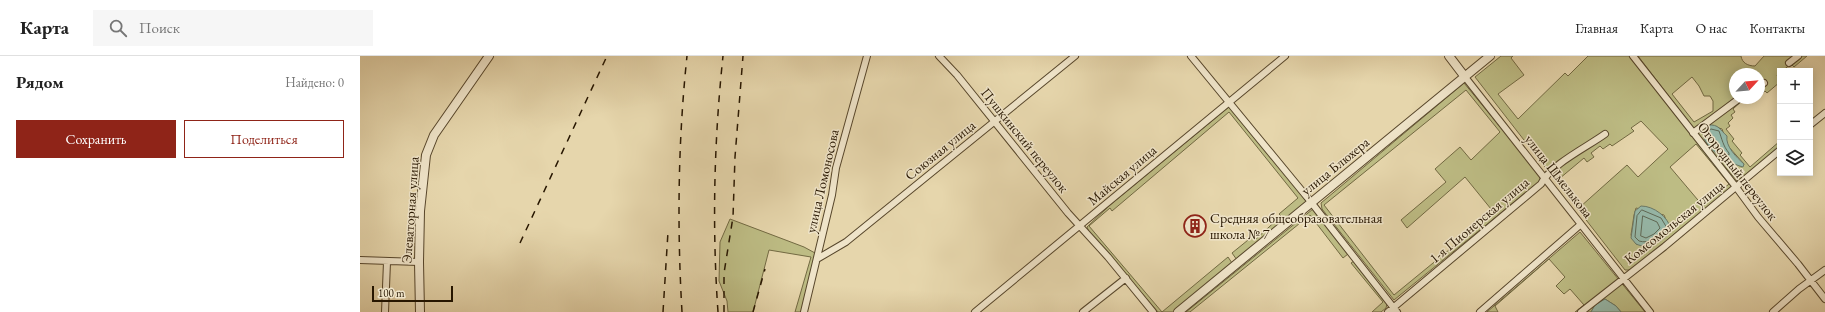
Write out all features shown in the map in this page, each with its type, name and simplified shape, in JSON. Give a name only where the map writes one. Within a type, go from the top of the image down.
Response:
[{"type":"street","name":"Элеваторная улица","points":[[420,312],[419,262],[422,185],[428,146],[442,123],[489,56]]},
{"type":"street","points":[[866,59],[872,56]]},
{"type":"street","name":"Пушкинский переулок","points":[[939,56],[957,75],[1153,312]]},
{"type":"street","name":"Союзная улица","points":[[817,259],[846,242],[1075,56]]},
{"type":"street","points":[[1192,56],[1311,203],[1393,311]]},
{"type":"street","name":"Майская улица","points":[[975,312],[1285,56]]},
{"type":"street","name":"улица Шмелькова","points":[[1449,56],[1650,312]]},
{"type":"street","name":"улица Блюхера","points":[[1178,312],[1490,56]]},
{"type":"street","name":"Огородный переулок","points":[[1634,56],[1736,187],[1758,218],[1825,299]]},
{"type":"street","points":[[1789,63],[1798,56]]},
{"type":"street","name":"улица Ломоносова","points":[[804,312],[832,195],[836,168],[866,59]]},
{"type":"street","points":[[1693,133],[1732,104]]},
{"type":"street","points":[[1813,123],[1825,113]]},
{"type":"street","name":"1-я Пионерская улица","points":[[1393,311],[1541,184],[1544,177],[1555,167],[1605,134]]},
{"type":"street","name":"Комсомольская улица","points":[[1581,312],[1664,247],[1777,153]]},
{"type":"street","points":[[1480,312],[1580,224]]},
{"type":"street","points":[[360,260],[419,262]]},
{"type":"street","points":[[385,312],[387,262]]},
{"type":"street","points":[[1774,312],[1825,270]]},
{"type":"street","points":[[1083,312],[1126,278]]},
{"type":"shaded area","points":[[1501,56],[1513,56],[1511,58],[1524,75],[1498,94],[1518,119],[1565,73],[1568,76],[1588,56],[1630,56],[1733,186],[1631,270],[1625,270],[1475,77]],"holes":[[[1641,121],[1668,149],[1638,177],[1627,165],[1580,207],[1559,179],[1584,158],[1587,162],[1594,157],[1591,153],[1600,146],[1603,149],[1610,144],[1612,146],[1634,131],[1631,128]],[[1696,144],[1729,184],[1703,206],[1670,167]],[[1636,208],[1664,215],[1667,222],[1666,236],[1649,246],[1636,244],[1631,235]]]},
{"type":"shaded area","points":[[1638,56],[1741,56],[1746,64],[1755,66],[1764,56],[1807,56],[1794,67],[1791,64],[1786,68],[1777,68],[1777,85],[1767,93],[1765,91],[1765,68],[1729,68],[1729,104],[1738,104],[1733,109],[1735,112],[1731,115],[1733,118],[1728,123],[1730,126],[1726,129],[1734,139],[1732,141],[1742,153],[1740,155],[1750,167],[1777,144],[1777,150],[1737,181],[1705,143]],"holes":[[[1692,77],[1704,96],[1710,96],[1713,101],[1713,111],[1694,122],[1672,94]],[[1710,125],[1722,129],[1728,146],[1744,164],[1742,167],[1725,159],[1710,147]]]},
{"type":"shaded area","points":[[1464,83],[1540,175],[1540,181],[1394,300],[1322,209],[1321,203]],"holes":[[[1466,90],[1500,132],[1471,160],[1460,147],[1435,169],[1446,182],[1401,220],[1407,228],[1465,177],[1491,209],[1474,224],[1477,227],[1394,295],[1324,205]]]},
{"type":"shaded area","points":[[1230,106],[1307,202],[1237,260],[1232,253],[1253,236],[1256,239],[1281,216],[1279,214],[1298,198],[1229,112],[1112,211],[1110,208],[1089,226],[1162,312],[1158,312],[1089,232],[1087,227],[1110,205]]},
{"type":"shaded area","points":[[1313,209],[1348,254],[1343,258],[1310,215],[1190,312],[1186,312]]},
{"type":"shaded area","points":[[730,219],[804,247],[815,253],[802,312],[795,312],[811,257],[769,250],[753,312],[728,312],[727,301],[719,281],[720,242]]},
{"type":"shaded area","points":[[1580,232],[1645,312],[1621,312],[1616,306],[1605,299],[1595,305],[1591,312],[1575,312],[1584,305],[1570,289],[1564,294],[1556,286],[1565,277],[1549,259],[1495,306],[1498,312],[1487,312]]},
{"type":"shaded area","points":[[1228,257],[1232,263],[1174,312],[1162,312]]},
{"type":"shaded area","points":[[1354,261],[1387,304],[1386,308],[1381,312],[1372,312],[1383,302],[1351,263]]},
{"type":"water","points":[[1708,125],[1717,126],[1727,136],[1730,148],[1744,164],[1743,167],[1731,163],[1713,151],[1705,140],[1703,134]]},
{"type":"water","points":[[1641,206],[1651,208],[1664,216],[1671,229],[1661,241],[1646,246],[1636,244],[1631,238],[1635,211]]},
{"type":"water","points":[[1605,299],[1616,306],[1621,312],[1591,312],[1595,305]]},
{"type":"railway","points":[[520,243],[607,56]]},
{"type":"railway","points":[[682,312],[679,248],[679,184],[687,56]]},
{"type":"railway","points":[[718,312],[715,248],[715,184],[723,56]]},
{"type":"railway","points":[[724,312],[724,273],[733,217],[735,157],[743,56]]},
{"type":"railway","points":[[663,312],[668,232]]},
{"type":"railway","points":[[753,312],[765,269]]},
{"type":"place","name":"Средняя общеобразовательная школа № 7","points":[[1195,226]]}]
